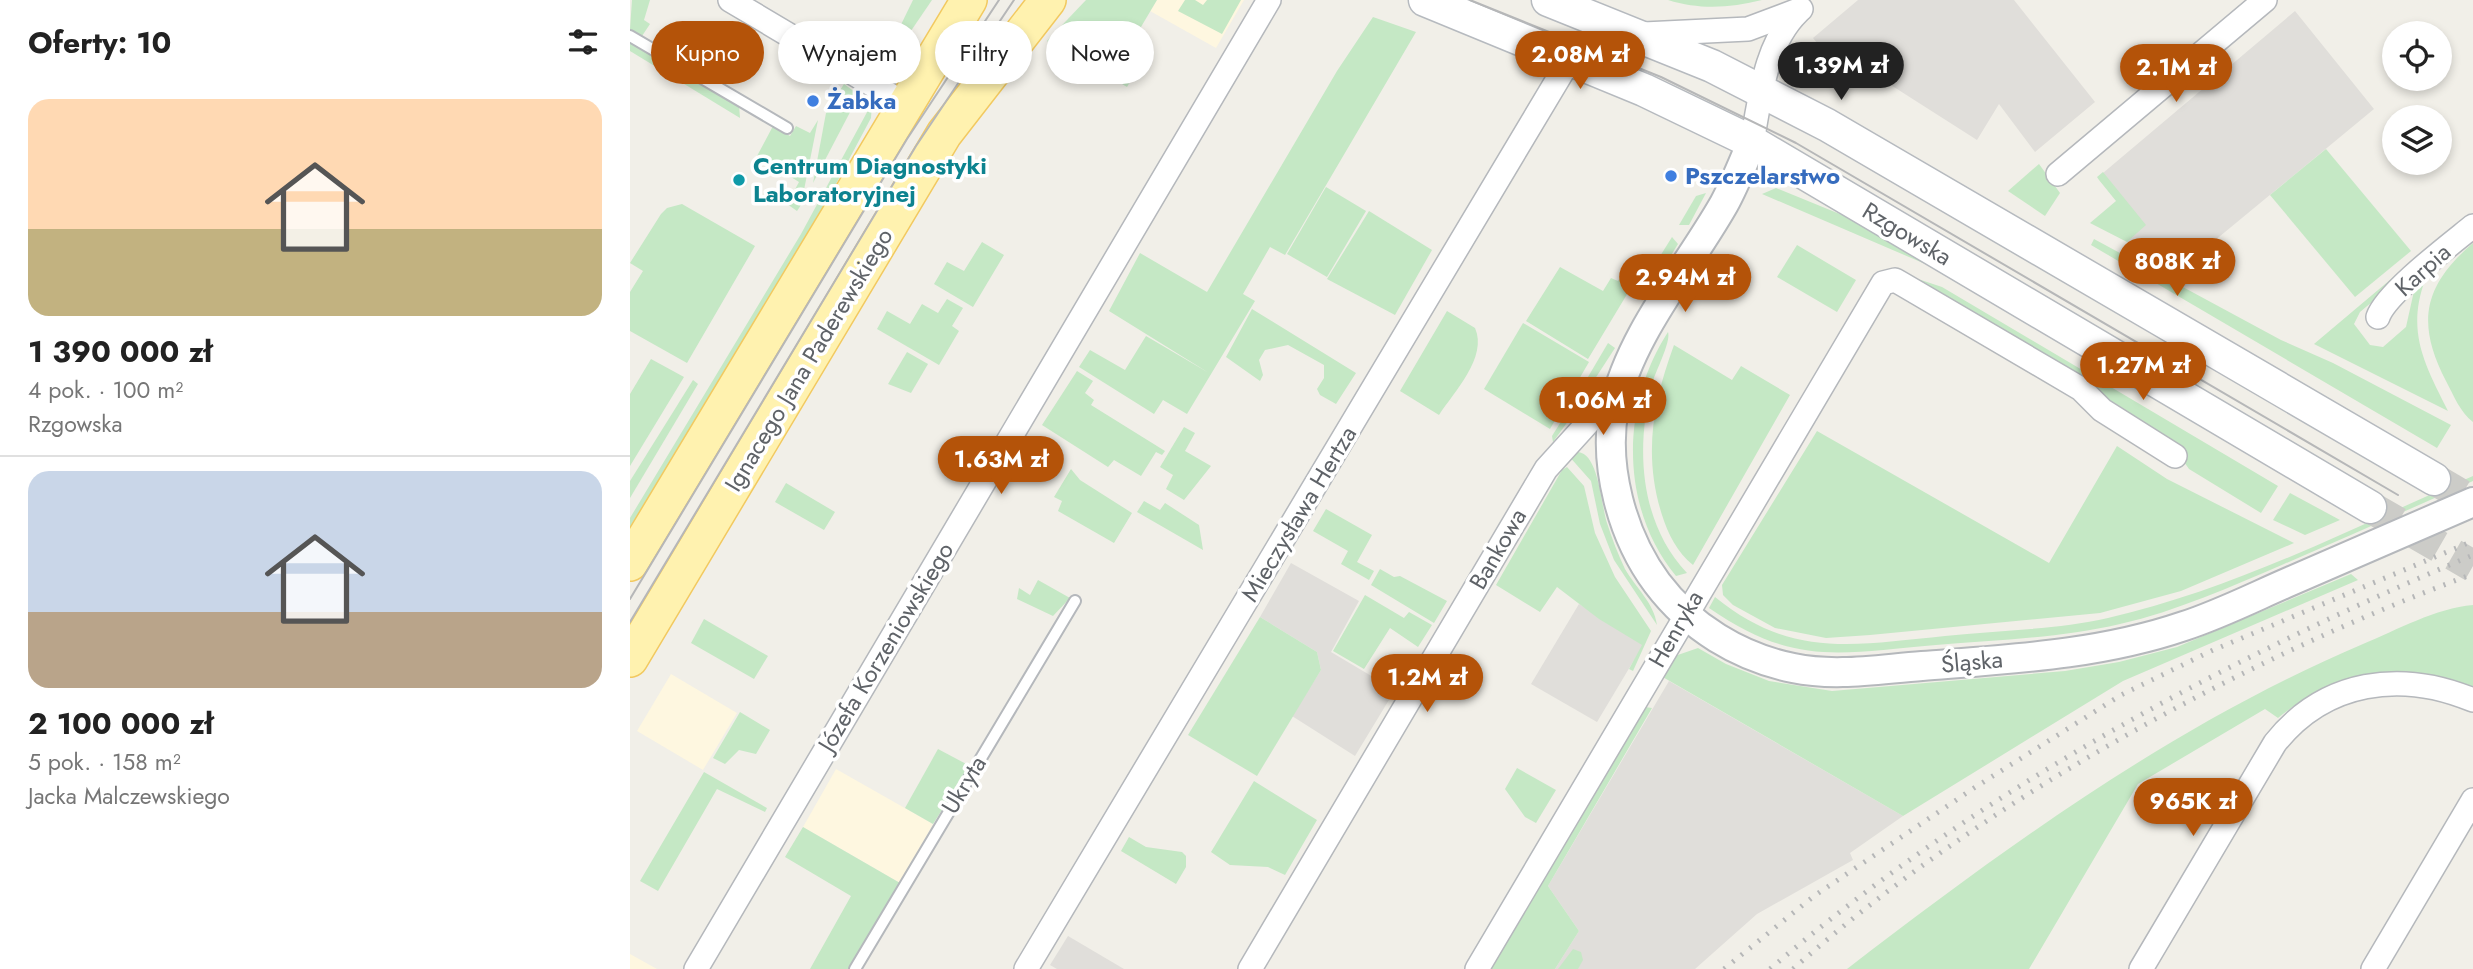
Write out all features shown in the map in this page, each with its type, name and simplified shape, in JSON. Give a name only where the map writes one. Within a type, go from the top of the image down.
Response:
[{"type":"main road","name":"Ignacego Jana Paderewskiego","points":[[630,563],[969,0]]},
{"type":"main road","name":"Ignacego Jana Paderewskiego","points":[[630,659],[944,134],[1048,0]]},
{"type":"main road","name":"Rzgowska","points":[[1425,0],[1644,89],[1752,142],[2370,507]]},
{"type":"main road","points":[[1548,0],[1692,57],[1762,91],[1882,156],[2434,480]]},
{"type":"street","points":[[730,0],[905,104]]},
{"type":"street","name":"Józefa Korzeniowskiego","points":[[696,969],[1269,0]]},
{"type":"street","points":[[2058,174],[2265,0]]},
{"type":"street","points":[[1635,35],[1731,32],[1769,23],[1807,4]]},
{"type":"street","points":[[1615,407],[1633,357],[1722,207],[1752,142],[1762,91],[1782,32],[1807,4]]},
{"type":"street","name":"Mieczysława Hertza","points":[[1026,969],[1570,59]]},
{"type":"street","name":"Karpia","points":[[2378,317],[2388,302],[2419,272],[2473,226]]},
{"type":"street","name":"Henryka","points":[[1477,969],[1877,289],[1888,281],[1902,284],[2081,389],[2102,410],[2175,456]]},
{"type":"street","name":"Śląska","points":[[1615,407],[1612,458],[1628,528],[1653,577],[1686,615],[1715,636],[1749,655],[1795,668],[1829,673],[2078,652],[2136,640],[2202,620],[2473,502]]},
{"type":"street","name":"Bankowa","points":[[1250,969],[1546,469],[1595,415],[1615,407]]},
{"type":"street","points":[[2141,969],[2275,743],[2297,717],[2332,697],[2400,683],[2444,688],[2473,700]]},
{"type":"street","points":[[2373,969],[2473,800]]},
{"type":"lane","points":[[630,36],[787,128]]},
{"type":"lane","name":"Ukryta","points":[[855,969],[1074,601]]},
{"type":"shaded area","points":[[1157,0],[1244,0],[1216,48],[1150,11]]},
{"type":"shaded area","points":[[1858,0],[2014,0],[2095,102],[2035,152],[1999,104],[1977,140],[1850,59],[1838,69],[1813,38]]},
{"type":"shaded area","points":[[2295,11],[2374,109],[2179,270],[2127,242],[2145,225],[2103,173]]},
{"type":"shaded area","points":[[1291,563],[1359,601],[1331,652],[1395,690],[1355,756],[1292,716],[1321,670],[1317,652],[1260,617]]},
{"type":"shaded area","points":[[1579,604],[1643,645],[1597,722],[1531,684]]},
{"type":"shaded area","points":[[671,674],[737,713],[703,770],[637,731]]},
{"type":"shaded area","points":[[1669,681],[1903,816],[1850,853],[1853,860],[1757,914],[1695,969],[1555,969],[1579,931],[1548,886]]},
{"type":"shaded area","points":[[836,769],[933,824],[900,883],[803,827]]},
{"type":"shaded area","points":[[1068,936],[1124,969],[1057,969],[1050,965]]},
{"type":"shaded area","points":[[630,954],[657,969],[630,969]]},
{"type":"green space","points":[[632,0],[650,0],[644,20],[650,24],[642,36],[630,29]]},
{"type":"green space","points":[[913,0],[932,0],[918,21],[903,21]]},
{"type":"green space","points":[[1086,0],[1157,0],[1145,21],[1066,21]]},
{"type":"green space","points":[[1185,0],[1195,0],[1203,5],[1207,0],[1241,0],[1222,34],[1178,11]]},
{"type":"green space","points":[[1668,0],[1762,0],[1715,7]]},
{"type":"green space","points":[[1373,17],[1416,32],[1285,255],[1270,247],[1243,294],[1255,301],[1187,414],[1163,400],[1154,414],[1079,367],[1090,350],[1125,370],[1146,336],[1209,373],[1109,311],[1140,253],[1207,292],[1337,71]]},
{"type":"green space","points":[[630,42],[651,54],[651,64],[630,51]]},
{"type":"green space","points":[[684,84],[703,84],[739,105],[740,118]]},
{"type":"green space","points":[[844,84],[859,95],[813,183],[826,113]]},
{"type":"green space","points":[[872,103],[871,118],[813,227],[630,536],[630,518],[801,234]]},
{"type":"green space","points":[[818,120],[801,205],[797,211],[787,204],[799,182],[757,156],[773,126],[790,136],[796,126],[810,133]]},
{"type":"green space","points":[[2326,149],[2411,251],[2355,297],[2270,195]]},
{"type":"green space","points":[[2039,164],[2060,193],[2045,216],[2008,191]]},
{"type":"green space","points":[[2103,172],[2146,225],[2127,242],[2090,223],[2116,201],[2097,177]]},
{"type":"green space","points":[[1326,187],[1366,211],[1327,277],[1287,254]]},
{"type":"green space","points":[[1776,188],[1852,219],[1937,269],[1762,194]]},
{"type":"green space","points":[[1706,193],[1689,225],[1679,225],[1696,196]]},
{"type":"green space","points":[[682,204],[755,246],[687,363],[630,331],[630,292],[643,271],[630,263],[661,214],[667,208]]},
{"type":"green space","points":[[1369,211],[1432,250],[1395,315],[1327,279]]},
{"type":"green space","points":[[2448,231],[2452,235],[2360,312],[2354,324],[2370,345],[2383,347],[2406,327],[2414,291],[2425,280],[2417,316],[2418,332],[2426,363],[2448,411],[2314,344]]},
{"type":"green space","points":[[1672,237],[1678,244],[1660,273],[1652,269]]},
{"type":"green space","points":[[2094,239],[2281,340],[2333,363],[2451,425],[2437,448],[2091,245]]},
{"type":"green space","points":[[982,242],[1004,255],[973,307],[934,284],[947,262],[964,271]]},
{"type":"green space","points":[[2473,243],[2473,422],[2458,403],[2436,360],[2428,323],[2435,290],[2443,275]]},
{"type":"green space","points":[[1797,245],[1856,280],[1837,312],[1777,277]]},
{"type":"green space","points":[[1560,267],[1603,291],[1611,278],[1618,281],[1626,269],[1638,276],[1588,359],[1526,321]]},
{"type":"green space","points":[[1918,279],[1942,287],[2278,486],[2261,513],[2189,469],[2182,459],[1916,281]]},
{"type":"green space","points":[[947,299],[963,308],[952,326],[959,331],[939,365],[877,329],[887,311],[910,324],[922,304],[938,313]]},
{"type":"green space","points":[[1252,309],[1356,373],[1336,404],[1320,395],[1317,389],[1324,378],[1324,365],[1288,345],[1265,350],[1259,360],[1263,375],[1260,381],[1226,357]]},
{"type":"green space","points":[[1447,311],[1475,328],[1478,339],[1477,351],[1468,374],[1439,415],[1400,391]]},
{"type":"green space","points":[[1523,323],[1589,362],[1550,429],[1484,389]]},
{"type":"green space","points":[[1668,332],[1647,406],[1643,457],[1650,507],[1659,531],[1671,553],[1687,573],[1676,576],[1657,549],[1644,519],[1636,487],[1633,455],[1641,391]]},
{"type":"green space","points":[[1608,343],[1615,348],[1591,385],[1585,382]]},
{"type":"green space","points":[[1674,345],[1732,380],[1741,366],[1790,395],[1693,565],[1678,548],[1667,529],[1656,493],[1653,471],[1656,408]]},
{"type":"green space","points":[[907,352],[928,364],[911,393],[888,384]]},
{"type":"green space","points":[[651,359],[684,377],[630,466],[630,394]]},
{"type":"green space","points":[[1077,371],[1093,381],[1085,393],[1094,400],[1091,405],[1165,451],[1162,455],[1156,452],[1141,476],[1114,460],[1108,467],[1042,425]]},
{"type":"green space","points":[[693,380],[698,384],[630,498],[630,481]]},
{"type":"green space","points":[[1580,391],[1584,399],[1553,442],[1552,436]]},
{"type":"green space","points":[[1184,427],[1195,433],[1185,451],[1211,466],[1184,500],[1166,489],[1173,475],[1160,467]]},
{"type":"green space","points":[[1817,431],[2049,563],[2117,446],[2167,479],[2294,543],[2181,591],[2100,613],[1826,638],[1775,628],[1733,605],[1723,595],[1722,585]]},
{"type":"green space","points":[[1578,452],[1591,461],[1615,546],[1625,569],[1652,610],[1657,625],[1614,560],[1600,524],[1591,481],[1568,455]]},
{"type":"green space","points":[[1567,467],[1584,486],[1595,533],[1615,577],[1651,631],[1633,671],[1629,669],[1642,645],[1599,619],[1557,587],[1540,612],[1496,585],[1562,470]]},
{"type":"green space","points":[[1071,469],[1080,480],[1132,513],[1114,543],[1058,511],[1062,501],[1054,497]]},
{"type":"green space","points":[[2473,476],[2473,481],[2223,590],[2162,612],[2097,629],[2029,638],[1872,651],[1818,652],[1767,640],[1739,627],[1709,608],[1715,597],[1743,617],[1770,631],[1824,643],[1881,642],[2088,622],[2155,606],[2248,574]]},
{"type":"green space","points":[[786,483],[835,512],[824,530],[775,502]]},
{"type":"green space","points":[[2290,493],[2340,520],[2305,535],[2273,520]]},
{"type":"green space","points":[[1144,501],[1160,510],[1165,503],[1199,525],[1203,550],[1137,512]]},
{"type":"green space","points":[[1326,509],[1372,535],[1357,562],[1374,571],[1369,580],[1341,564],[1348,551],[1313,531]]},
{"type":"green space","points":[[1380,569],[1394,577],[1400,576],[1447,601],[1434,623],[1371,585]]},
{"type":"green space","points":[[2351,574],[2358,580],[2123,681],[1903,816],[1661,676],[1672,657],[1698,648],[1726,664],[1769,681],[1832,691],[2065,671],[2119,662],[2177,647]]},
{"type":"green space","points":[[1038,580],[1070,598],[1053,616],[1017,599],[1019,588],[1030,595]]},
{"type":"green space","points":[[1365,595],[1404,618],[1409,612],[1432,625],[1418,647],[1390,628],[1364,669],[1333,651]]},
{"type":"green space","points":[[2473,605],[2473,687],[2432,676],[2406,673],[2366,675],[2347,680],[2311,696],[2278,718],[2265,709],[2138,784],[2029,969],[1847,969],[2031,833],[2160,749],[2293,676],[2417,620],[2445,610]]},
{"type":"green space","points":[[1260,617],[1317,652],[1321,670],[1257,776],[1188,735]]},
{"type":"green space","points":[[704,619],[768,656],[754,679],[691,643]]},
{"type":"green space","points":[[1645,707],[1652,708],[1548,886],[1579,931],[1555,969],[1487,969]]},
{"type":"green space","points":[[740,712],[770,730],[756,754],[739,750],[725,764],[713,758]]},
{"type":"green space","points":[[938,749],[970,766],[933,824],[905,808]]},
{"type":"green space","points":[[1517,768],[1556,790],[1536,823],[1525,817],[1505,789]]},
{"type":"green space","points":[[704,772],[767,808],[765,812],[717,789],[658,891],[640,881]]},
{"type":"green space","points":[[1254,781],[1317,820],[1285,875],[1268,867],[1230,865],[1211,852]]},
{"type":"green space","points":[[803,827],[900,883],[849,969],[810,969],[851,896],[785,857]]},
{"type":"green space","points":[[1129,837],[1146,847],[1182,852],[1186,856],[1186,867],[1176,884],[1121,851]]},
{"type":"green space","points":[[1573,949],[1581,952],[1583,960],[1578,969],[1558,969]]},
{"type":"tunnel","points":[[2434,479],[2473,502]]},
{"type":"tunnel","points":[[2370,507],[2473,566]]},
{"type":"tram line","points":[[630,599],[907,139],[999,0]]},
{"type":"tram line","points":[[630,622],[916,146],[1014,0]]},
{"type":"tram line","points":[[1470,0],[1661,77],[1796,143],[2398,495]]},
{"type":"railway","points":[[1724,969],[1814,896],[1974,788],[2121,695],[2211,651],[2473,541]]},
{"type":"railway","points":[[1770,969],[1850,904],[1933,844],[2018,787],[2105,735],[2286,639],[2473,555]]},
{"type":"railway","points":[[1793,969],[1866,908],[1945,849],[2115,742],[2204,693],[2294,649],[2384,609],[2473,574]]},
{"type":"place","name":"Żabka","points":[[813,101]]},
{"type":"place","name":"Pszczelarstwo","points":[[1671,176]]},
{"type":"place","name":"Centrum Diagnostyki Laboratoryjnej","points":[[739,180]]}]
